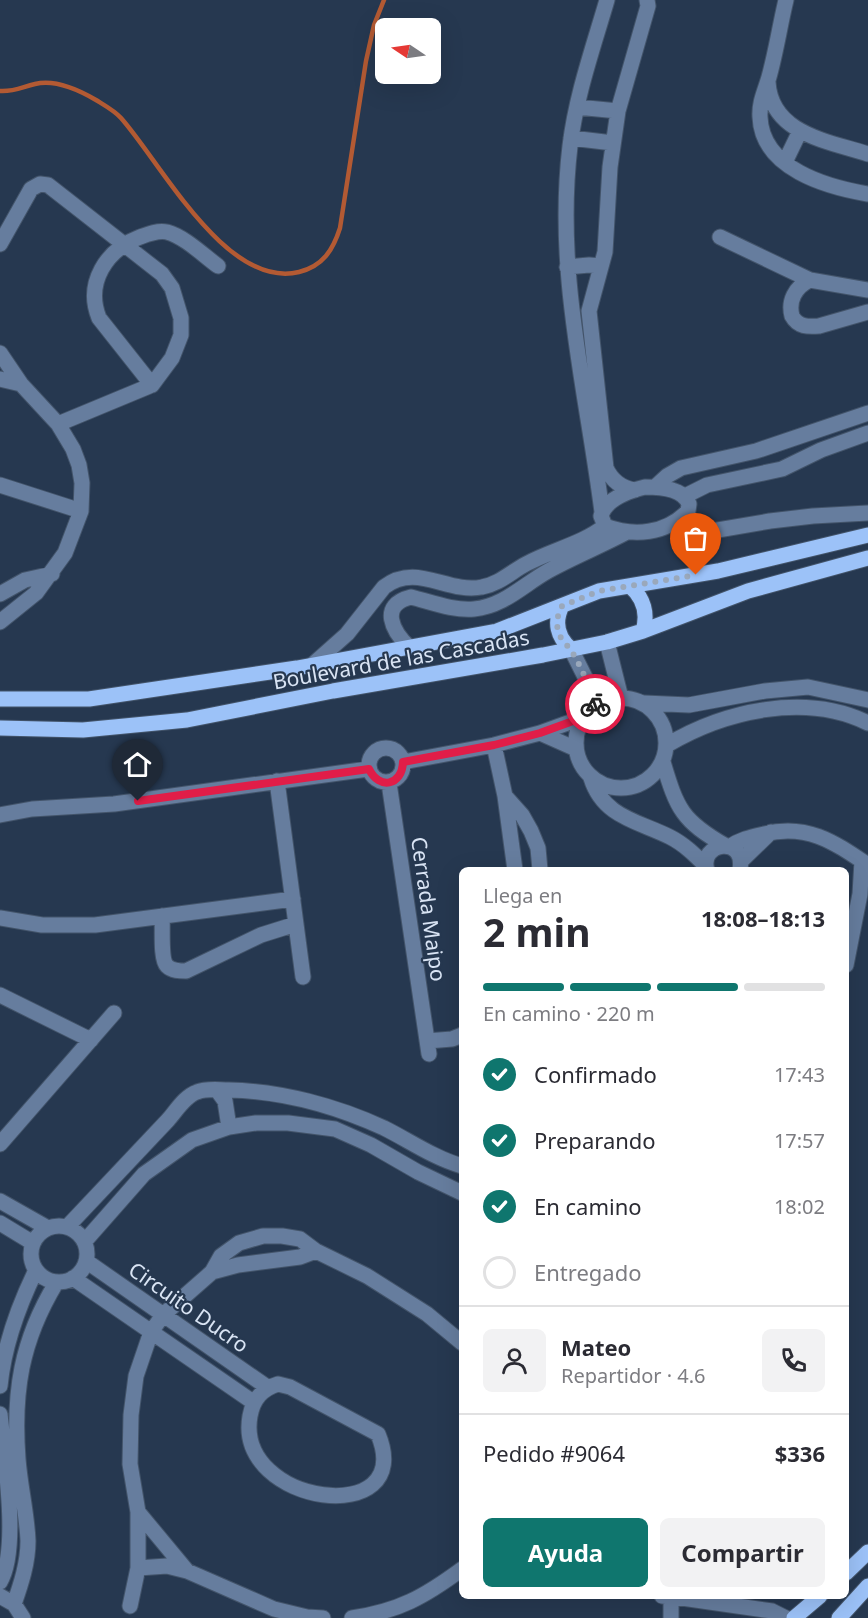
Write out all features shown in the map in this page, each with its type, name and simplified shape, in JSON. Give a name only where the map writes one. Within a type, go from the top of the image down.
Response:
[{"type":"main road","name":"Boulevard de las Cascadas","points":[[0,699],[89,699],[311,666],[496,631],[599,591],[718,571],[868,535]]},
{"type":"main road","name":"Boulevard de las Cascadas","points":[[0,728],[83,730],[187,720],[333,691],[607,642],[643,631],[748,591],[868,558]]},
{"type":"main road","points":[[630,586],[639,596],[645,609],[643,631]]},
{"type":"main road","points":[[562,606],[557,619],[558,633],[571,649]]},
{"type":"main road","points":[[849,1570],[868,1552]]},
{"type":"main road","points":[[839,1618],[868,1586]]},
{"type":"main road","points":[[794,1618],[816,1599]]},
{"type":"street","points":[[607,0],[577,107],[571,138],[566,213],[567,267],[572,323],[608,474],[622,487],[635,490]]},
{"type":"street","points":[[604,519],[595,425],[589,311],[607,233],[613,143],[618,111],[648,6],[647,0]]},
{"type":"street","points":[[786,0],[760,104],[761,128],[770,145],[785,162],[802,174],[821,182],[868,194]]},
{"type":"street","points":[[768,79],[776,108],[789,124],[800,131],[868,154]]},
{"type":"street","points":[[577,107],[618,111]]},
{"type":"street","points":[[785,162],[800,131]]},
{"type":"street","points":[[571,138],[613,143]]},
{"type":"street","points":[[0,244],[32,189],[40,184],[48,185],[162,274],[172,288],[181,318],[181,335],[172,358],[152,385],[58,424]]},
{"type":"street","points":[[152,385],[99,318],[94,305],[94,290],[99,275],[109,258],[124,243],[153,232],[166,232],[182,239],[218,266]]},
{"type":"street","points":[[720,237],[810,280],[866,290],[866,313],[819,326],[798,324],[792,316],[792,298],[798,287],[810,280]]},
{"type":"street","points":[[567,267],[601,266]]},
{"type":"street","points":[[0,353],[21,384],[58,424],[79,465],[82,483],[81,512],[65,553],[52,574],[36,593],[0,622]]},
{"type":"street","points":[[0,379],[21,384]]},
{"type":"street","points":[[655,487],[667,476],[681,468],[756,451],[868,413]]},
{"type":"street","points":[[685,496],[707,485],[771,472],[868,433]]},
{"type":"street","points":[[791,439],[793,464]]},
{"type":"street","points":[[0,485],[81,512]]},
{"type":"street","points":[[311,666],[347,634],[384,587],[391,582],[414,576],[468,588],[484,587],[499,581],[537,558],[587,538],[604,519],[616,499],[635,490],[655,487],[676,491],[685,496],[689,507],[681,517],[659,529],[627,532],[555,567],[512,596],[494,605],[465,609],[411,597],[405,599],[393,610],[391,622],[396,633],[409,647]]},
{"type":"street","points":[[681,517],[689,526],[706,532],[803,517],[868,513]]},
{"type":"street","points":[[604,519],[627,532]]},
{"type":"street","points":[[0,594],[25,580],[52,574]]},
{"type":"street","points":[[607,642],[621,698]]},
{"type":"street","points":[[571,649],[596,705]]},
{"type":"street","points":[[705,867],[690,850],[671,837],[624,817],[603,802],[591,778],[581,765],[576,749],[577,732],[584,717],[596,705],[611,698],[628,698],[644,703],[689,705],[765,691],[808,687],[868,700]]},
{"type":"street","points":[[591,778],[606,786],[622,789],[639,785],[653,776],[663,762],[667,746],[664,729],[656,714],[644,703]]},
{"type":"street","points":[[667,746],[690,732],[759,711],[801,707],[852,715],[868,723]]},
{"type":"street","points":[[403,762],[494,745],[540,733],[584,717]]},
{"type":"street","points":[[540,733],[576,749]]},
{"type":"street","points":[[494,745],[505,796],[515,867]]},
{"type":"street","points":[[387,747],[400,754],[403,762],[403,771],[398,779],[389,783],[380,782],[373,777],[369,769],[372,754],[387,747]]},
{"type":"street","points":[[663,762],[677,803],[689,821],[702,832],[736,851],[741,865],[771,832]]},
{"type":"street","points":[[0,815],[32,809],[114,804],[369,769]]},
{"type":"street","points":[[277,781],[303,977]]},
{"type":"street","name":"Cerrada Maipo","points":[[389,783],[428,1047],[459,1036]]},
{"type":"street","points":[[505,796],[522,815],[531,831],[538,848],[540,867]]},
{"type":"street","points":[[706,867],[707,855],[715,848],[728,846],[741,839],[792,829],[814,833],[865,863],[849,950]]},
{"type":"street","points":[[0,918],[42,925],[95,925],[293,899]]},
{"type":"street","points":[[162,916],[163,959],[167,967],[176,971],[186,971],[261,935],[296,924]]},
{"type":"street","points":[[0,995],[91,1040]]},
{"type":"street","points":[[0,1144],[114,1013]]},
{"type":"street","points":[[217,1090],[225,1101],[229,1127]]},
{"type":"street","points":[[67,1227],[194,1092],[251,1091],[325,1105],[383,1128],[446,1161],[459,1165]]},
{"type":"street","points":[[85,1241],[144,1174],[192,1140],[229,1127],[288,1123],[335,1129],[371,1145],[418,1172],[459,1192]]},
{"type":"street","points":[[418,1172],[428,1152]]},
{"type":"street","points":[[0,1201],[46,1227]]},
{"type":"street","points":[[0,1223],[33,1243]]},
{"type":"street","points":[[61,1225],[67,1227],[75,1230],[85,1241],[86,1261],[83,1270],[74,1278],[56,1283],[42,1277],[36,1270],[30,1251],[35,1237],[46,1227],[61,1225]]},
{"type":"street","points":[[130,1606],[138,1568],[138,1512],[130,1464],[131,1415],[136,1376],[151,1332],[164,1315],[213,1272],[221,1256],[239,1243],[263,1236],[300,1239],[316,1251],[367,1276],[417,1307],[459,1341]]},
{"type":"street","points":[[213,1272],[238,1264],[300,1257],[316,1251]]},
{"type":"street","name":"Circuito Ducro","points":[[74,1278],[253,1402],[249,1432],[251,1444],[257,1458],[267,1470],[283,1481],[306,1490],[332,1496],[351,1496],[366,1491],[377,1481],[384,1462],[384,1447],[378,1434],[290,1387],[278,1384],[267,1387],[86,1261]]},
{"type":"street","points":[[0,1386],[2,1369],[19,1305],[36,1270]]},
{"type":"street","points":[[14,1604],[26,1562],[28,1543],[18,1461],[16,1422],[18,1383],[36,1320],[56,1283]]},
{"type":"street","points":[[253,1402],[267,1387]]},
{"type":"street","points":[[0,1414],[10,1532],[9,1555],[0,1582]]},
{"type":"street","points":[[138,1512],[187,1571]]},
{"type":"street","points":[[138,1568],[166,1566],[187,1571],[274,1609],[307,1617],[323,1618]]},
{"type":"street","points":[[352,1618],[400,1607],[433,1590],[459,1571]]},
{"type":"street","points":[[0,1596],[14,1604],[23,1618]]},
{"type":"street","points":[[667,1599],[671,1618]]},
{"type":"street","points":[[687,1599],[771,1611],[786,1618]]},
{"type":"waterway","points":[[0,91],[51,83],[75,89],[96,100],[121,118],[198,219],[222,243],[246,262],[272,272],[299,272],[315,266],[326,256],[340,228],[366,61],[374,25],[384,0]]},
{"type":"way so far","points":[[595,704],[587,681],[571,649],[558,633],[557,619],[562,606],[599,591],[696,575]]},
{"type":"route","points":[[138,801],[369,769],[373,777],[380,782],[389,783],[398,779],[403,771],[403,762],[494,745],[540,733],[584,717],[595,704]]}]
